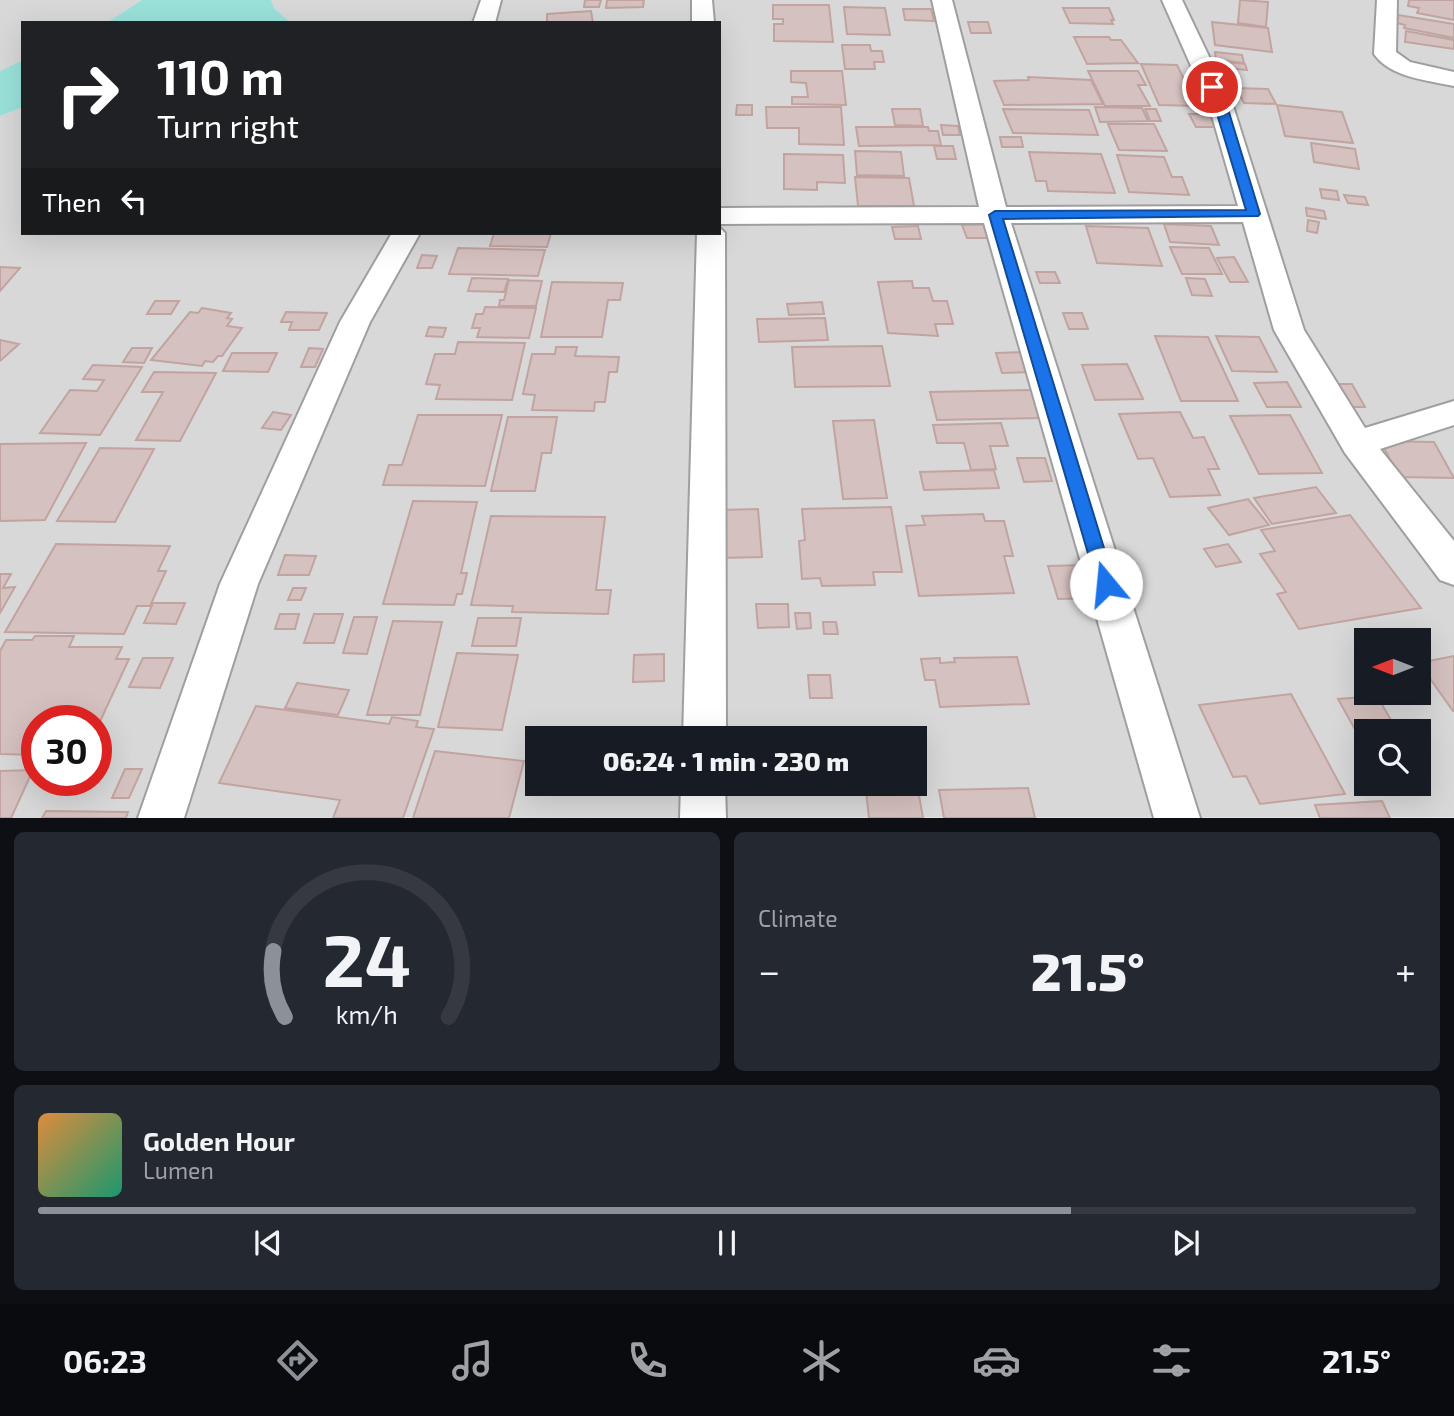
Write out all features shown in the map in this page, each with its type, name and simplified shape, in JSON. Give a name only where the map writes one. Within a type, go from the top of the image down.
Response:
[{"type":"street","points":[[485,21],[491,0]]},
{"type":"street","points":[[702,0],[703,21]]},
{"type":"street","points":[[942,0],[995,215],[1177,817]]},
{"type":"street","points":[[1172,0],[1222,109],[1289,330],[1357,444],[1454,569]]},
{"type":"street","points":[[1387,0],[1385,54],[1402,67],[1454,79]]},
{"type":"street","points":[[721,216],[1254,214]]},
{"type":"street","points":[[161,817],[239,584],[355,321],[405,235]]},
{"type":"street","points":[[704,726],[711,235]]},
{"type":"street","points":[[1357,444],[1433,417],[1454,413]]},
{"type":"street","points":[[703,796],[703,817]]},
{"type":"shaded area","points":[[0,0],[142,0],[109,21],[21,21],[21,61],[0,71]]},
{"type":"shaded area","points":[[271,0],[1454,0],[1454,817],[0,818],[0,116],[21,108],[21,235],[721,235],[721,21],[289,21],[274,8]]},
{"type":"water","points":[[142,0],[271,0],[274,8],[289,21],[109,21]]},
{"type":"water","points":[[21,61],[21,108],[0,116],[0,71]]},
{"type":"building","points":[[585,0],[601,0],[599,7],[584,7]]},
{"type":"building","points":[[607,0],[644,0],[643,7],[606,8]]},
{"type":"building","points":[[1240,0],[1268,2],[1266,27],[1238,23]]},
{"type":"building","points":[[1409,0],[1454,0],[1454,20],[1417,13],[1419,8],[1408,6]]},
{"type":"building","points":[[773,5],[829,5],[833,42],[774,41],[774,24],[783,24],[783,19],[773,19]]},
{"type":"building","points":[[844,7],[885,8],[890,35],[847,34]]},
{"type":"building","points":[[1063,8],[1109,8],[1113,24],[1070,23]]},
{"type":"building","points":[[903,9],[931,9],[934,21],[905,20]]},
{"type":"building","points":[[591,11],[593,21],[547,21],[547,14]]},
{"type":"building","points":[[1398,15],[1454,24],[1454,38],[1404,28],[1405,25],[1397,23]]},
{"type":"building","points":[[968,22],[988,22],[991,33],[971,33]]},
{"type":"building","points":[[1212,22],[1268,28],[1272,52],[1215,45]]},
{"type":"building","points":[[1406,31],[1454,40],[1454,49],[1405,42]]},
{"type":"building","points":[[1074,37],[1109,37],[1111,40],[1121,40],[1138,63],[1087,64]]},
{"type":"building","points":[[842,45],[870,45],[871,51],[882,51],[884,62],[874,62],[875,69],[845,69]]},
{"type":"building","points":[[1215,52],[1242,55],[1244,63],[1216,60]]},
{"type":"building","points":[[1217,61],[1245,64],[1247,70],[1218,67]]},
{"type":"building","points":[[1141,64],[1177,65],[1197,106],[1159,105]]},
{"type":"building","points":[[791,71],[842,71],[846,105],[792,104],[792,97],[808,97],[806,83],[791,82]]},
{"type":"building","points":[[1088,71],[1138,71],[1146,85],[1138,85],[1150,106],[1105,106]]},
{"type":"building","points":[[1028,77],[1091,80],[1103,104],[1004,105],[994,81],[1029,80]]},
{"type":"building","points":[[1236,88],[1268,89],[1276,104],[1244,103]]},
{"type":"building","points":[[737,105],[752,105],[752,115],[736,115]]},
{"type":"building","points":[[1277,105],[1342,112],[1353,143],[1285,136]]},
{"type":"building","points":[[766,107],[841,107],[844,145],[799,144],[799,128],[767,128]]},
{"type":"building","points":[[1095,107],[1142,108],[1148,121],[1100,122]]},
{"type":"building","points":[[892,109],[920,109],[923,126],[895,125]]},
{"type":"building","points":[[1003,109],[1089,110],[1098,135],[1013,133]]},
{"type":"building","points":[[1145,109],[1156,109],[1161,121],[1150,121]]},
{"type":"building","points":[[1189,114],[1213,114],[1220,127],[1196,127]]},
{"type":"building","points":[[1108,124],[1154,124],[1167,151],[1119,150]]},
{"type":"building","points":[[941,125],[958,126],[960,135],[943,135]]},
{"type":"building","points":[[856,127],[928,127],[929,131],[938,131],[941,145],[859,146]]},
{"type":"building","points":[[1000,137],[1021,137],[1023,147],[1002,147]]},
{"type":"building","points":[[1311,143],[1355,149],[1359,169],[1314,162]]},
{"type":"building","points":[[934,146],[953,146],[956,159],[937,159]]},
{"type":"building","points":[[855,151],[901,152],[904,176],[857,175]]},
{"type":"building","points":[[1029,152],[1101,154],[1115,193],[1048,191],[1046,181],[1036,181]]},
{"type":"building","points":[[784,154],[843,155],[845,183],[817,182],[817,190],[784,189]]},
{"type":"building","points":[[1117,155],[1164,157],[1172,177],[1182,177],[1189,195],[1129,192]]},
{"type":"building","points":[[855,177],[909,178],[914,206],[858,206]]},
{"type":"building","points":[[1320,189],[1337,191],[1339,200],[1322,198]]},
{"type":"building","points":[[1344,195],[1365,197],[1368,205],[1348,203]]},
{"type":"building","points":[[1306,208],[1324,211],[1326,219],[1307,216]]},
{"type":"building","points":[[1308,220],[1319,222],[1317,233],[1307,231]]},
{"type":"building","points":[[983,224],[988,238],[967,238],[962,225]]},
{"type":"building","points":[[1164,224],[1211,226],[1219,245],[1170,242]]},
{"type":"building","points":[[918,226],[921,239],[895,239],[892,227]]},
{"type":"building","points":[[1086,226],[1148,228],[1162,266],[1097,263]]},
{"type":"building","points":[[493,235],[550,235],[547,247],[490,246]]},
{"type":"building","points":[[1170,247],[1209,248],[1222,274],[1182,274]]},
{"type":"building","points":[[458,248],[545,250],[538,276],[449,274]]},
{"type":"building","points":[[422,255],[437,256],[432,268],[417,268]]},
{"type":"building","points":[[1234,257],[1248,282],[1230,282],[1217,258]]},
{"type":"building","points":[[0,267],[20,268],[0,291]]},
{"type":"building","points":[[1036,272],[1055,272],[1060,283],[1040,283]]},
{"type":"building","points":[[472,278],[508,279],[504,292],[468,291]]},
{"type":"building","points":[[1186,278],[1205,279],[1212,296],[1192,295]]},
{"type":"building","points":[[509,280],[542,281],[536,306],[499,306],[500,300],[504,300]]},
{"type":"building","points":[[912,281],[913,288],[929,288],[933,301],[947,301],[953,324],[935,324],[938,336],[888,333],[878,282]]},
{"type":"building","points":[[552,282],[623,283],[620,300],[608,300],[602,337],[541,337]]},
{"type":"building","points":[[155,301],[179,301],[171,314],[147,314]]},
{"type":"building","points":[[822,302],[824,314],[789,315],[787,304]]},
{"type":"building","points":[[485,307],[536,308],[529,338],[477,337],[480,328],[472,328],[476,314],[483,314]]},
{"type":"building","points":[[202,308],[231,313],[227,318],[232,319],[227,326],[242,328],[222,356],[218,356],[213,362],[205,361],[202,366],[151,360],[190,312],[198,313]]},
{"type":"building","points":[[286,312],[327,313],[319,330],[289,330],[292,322],[281,322]]},
{"type":"building","points":[[1063,313],[1082,313],[1088,329],[1069,329]]},
{"type":"building","points":[[825,318],[828,340],[759,342],[757,319]]},
{"type":"building","points":[[429,327],[446,328],[443,337],[426,336]]},
{"type":"building","points":[[1155,336],[1208,337],[1238,401],[1181,401]]},
{"type":"building","points":[[1216,336],[1259,337],[1277,372],[1232,371]]},
{"type":"building","points":[[0,340],[19,344],[0,361]]},
{"type":"building","points":[[458,342],[525,343],[512,400],[436,399],[440,385],[426,384],[435,354],[455,354]]},
{"type":"building","points":[[882,346],[890,386],[795,387],[792,347]]},
{"type":"building","points":[[556,347],[577,347],[575,356],[619,357],[617,372],[609,372],[605,402],[595,402],[594,411],[532,410],[535,395],[523,394],[532,354],[555,354]]},
{"type":"building","points":[[132,348],[152,348],[144,363],[123,362]]},
{"type":"building","points":[[309,348],[323,349],[315,367],[301,367]]},
{"type":"building","points":[[1025,352],[1032,372],[1002,373],[996,353]]},
{"type":"building","points":[[232,353],[277,353],[268,372],[223,371]]},
{"type":"building","points":[[1127,364],[1143,399],[1095,400],[1082,365]]},
{"type":"building","points":[[93,365],[142,367],[100,435],[40,433],[70,390],[97,391],[104,380],[83,379]]},
{"type":"building","points":[[154,372],[216,373],[180,441],[136,440],[163,392],[142,392]]},
{"type":"building","points":[[1287,382],[1301,407],[1267,407],[1254,383]]},
{"type":"building","points":[[1325,384],[1352,384],[1365,407],[1339,407]]},
{"type":"building","points":[[1033,390],[1042,418],[937,420],[930,392]]},
{"type":"building","points":[[273,412],[291,415],[281,430],[262,428]]},
{"type":"building","points":[[1180,412],[1193,438],[1204,437],[1219,469],[1208,469],[1220,495],[1170,497],[1153,458],[1138,459],[1119,414]]},
{"type":"building","points":[[418,415],[502,415],[485,486],[383,485],[389,465],[402,465]]},
{"type":"building","points":[[1290,415],[1322,473],[1259,474],[1230,416]]},
{"type":"building","points":[[508,417],[557,417],[551,453],[542,453],[535,491],[491,491]]},
{"type":"building","points":[[874,420],[887,498],[843,499],[833,421]]},
{"type":"building","points":[[1001,423],[1008,446],[990,446],[996,469],[971,470],[964,443],[937,443],[933,425]]},
{"type":"building","points":[[1380,441],[1434,442],[1454,478],[1400,477]]},
{"type":"building","points":[[86,443],[45,520],[0,521],[0,444]]},
{"type":"building","points":[[100,448],[154,449],[115,522],[57,521]]},
{"type":"building","points":[[1017,458],[1045,458],[1052,481],[1024,482]]},
{"type":"building","points":[[994,470],[999,488],[924,490],[920,472]]},
{"type":"building","points":[[1316,487],[1336,513],[1272,524],[1254,498]]},
{"type":"building","points":[[1248,499],[1269,525],[1229,535],[1208,508]]},
{"type":"building","points":[[413,501],[477,502],[461,573],[467,573],[462,594],[457,594],[454,605],[383,604]]},
{"type":"building","points":[[891,507],[902,572],[873,572],[875,585],[822,586],[820,578],[802,579],[799,541],[805,540],[802,509]]},
{"type":"building","points":[[758,509],[762,557],[721,558],[720,510]]},
{"type":"building","points":[[983,514],[985,521],[1004,521],[1013,556],[1004,556],[1014,593],[919,596],[906,526],[925,525],[922,516]]},
{"type":"building","points":[[1350,515],[1421,608],[1299,629],[1277,594],[1286,592],[1260,554],[1275,551],[1261,530]]},
{"type":"building","points":[[491,516],[605,517],[596,590],[611,590],[608,614],[512,612],[513,606],[471,605]]},
{"type":"building","points":[[56,544],[170,546],[158,571],[166,571],[150,606],[137,606],[124,634],[5,632]]},
{"type":"building","points":[[1228,544],[1241,562],[1216,567],[1204,549]]},
{"type":"building","points":[[285,555],[316,556],[309,575],[278,575]]},
{"type":"building","points":[[1088,565],[1099,598],[1058,599],[1048,566]]},
{"type":"building","points":[[0,574],[11,574],[3,588],[15,587],[0,613]]},
{"type":"building","points":[[293,588],[306,588],[301,600],[288,600]]},
{"type":"building","points":[[153,603],[185,603],[176,624],[144,623]]},
{"type":"building","points":[[756,604],[788,604],[789,627],[758,628]]},
{"type":"building","points":[[795,613],[810,613],[811,628],[797,629]]},
{"type":"building","points":[[280,614],[299,614],[295,629],[275,629]]},
{"type":"building","points":[[314,614],[343,614],[334,643],[304,643]]},
{"type":"building","points":[[354,617],[377,617],[367,654],[343,653]]},
{"type":"building","points":[[478,618],[521,618],[516,646],[472,646]]},
{"type":"building","points":[[393,621],[442,622],[420,715],[367,715]]},
{"type":"building","points":[[823,622],[836,622],[838,634],[824,634]]},
{"type":"building","points":[[35,636],[74,636],[69,647],[122,647],[116,659],[129,659],[108,705],[21,705],[21,755],[0,754],[0,651],[6,640],[32,640]]},
{"type":"building","points":[[457,653],[518,655],[502,730],[438,727]]},
{"type":"building","points":[[664,654],[664,681],[633,682],[634,655]]},
{"type":"building","points":[[1454,656],[1454,711],[1432,681],[1432,660]]},
{"type":"building","points":[[1017,657],[1029,704],[940,707],[935,680],[925,680],[921,659],[940,658],[940,663],[955,662],[954,658]]},
{"type":"building","points":[[143,658],[173,658],[160,688],[129,687]]},
{"type":"building","points":[[808,675],[830,675],[832,698],[810,698]]},
{"type":"building","points":[[297,683],[349,690],[338,715],[285,708]]},
{"type":"building","points":[[1291,694],[1345,794],[1260,804],[1246,776],[1233,777],[1199,705]]},
{"type":"building","points":[[1354,698],[1354,705],[1382,705],[1390,719],[1354,719],[1354,728],[1338,699]]},
{"type":"building","points":[[256,706],[389,724],[392,717],[418,721],[416,727],[434,729],[403,818],[333,818],[340,800],[219,783]]},
{"type":"building","points":[[435,751],[524,761],[509,818],[413,818]]},
{"type":"building","points":[[125,769],[142,769],[129,798],[112,798]]},
{"type":"building","points":[[21,770],[21,796],[11,818],[0,818],[0,771]]},
{"type":"building","points":[[1028,788],[1035,818],[944,818],[939,790]]},
{"type":"building","points":[[867,796],[919,796],[923,818],[869,818]]},
{"type":"building","points":[[1382,801],[1390,818],[1320,818],[1315,805]]},
{"type":"building","points":[[46,811],[128,812],[126,818],[42,818]]},
{"type":"route","points":[[1106,584],[995,215],[1254,214],[1222,109],[1212,87]]}]
